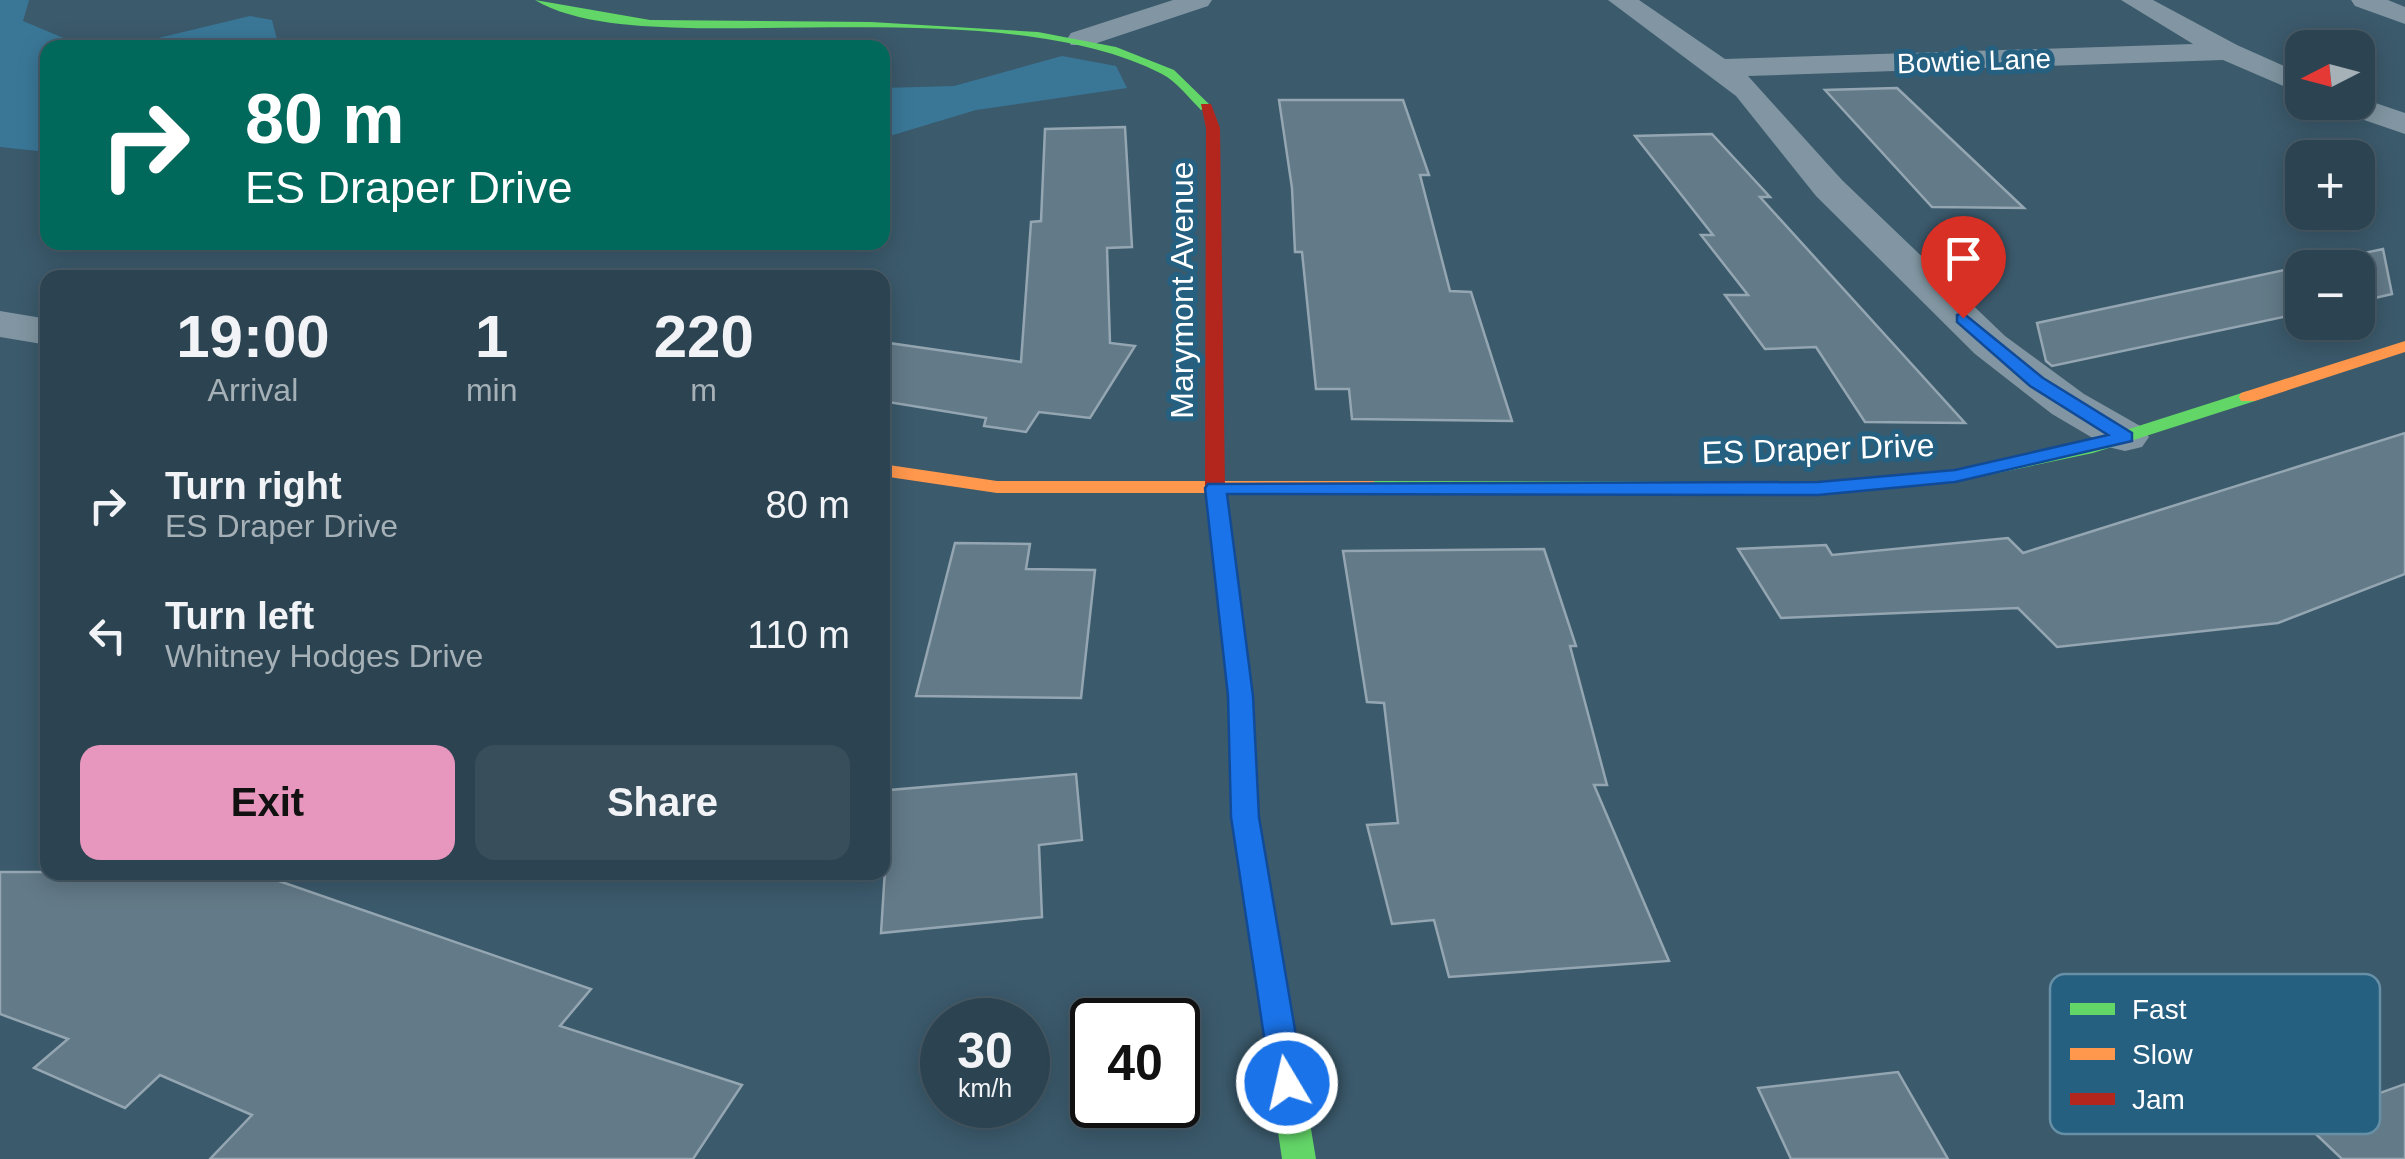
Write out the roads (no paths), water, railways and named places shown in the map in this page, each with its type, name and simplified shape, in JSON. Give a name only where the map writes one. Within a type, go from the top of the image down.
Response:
[{"type":"street","name":"Marymont Avenue","points":[[540,0],[576,11],[642,22],[954,24],[1080,39],[1132,54],[1176,76],[1198,94],[1208,109],[1213,128],[1216,488],[1240,696],[1245,817],[1299,1159]]},
{"type":"street","points":[[1080,39],[1199,0]]},
{"type":"street","points":[[1622,0],[1748,90],[1829,188],[1990,344],[2068,404],[2125,437]]},
{"type":"street","points":[[2134,0],[2227,52],[2285,77]]},
{"type":"street","points":[[2364,0],[2405,16]]},
{"type":"street","name":"Bowtie Lane","points":[[1722,68],[2227,52]]},
{"type":"street","points":[[2375,113],[2405,124]]},
{"type":"street","points":[[0,324],[40,331]]},
{"type":"street","name":"ES Draper Drive","points":[[890,471],[997,487],[1818,488],[1955,476],[2125,437],[2405,346]]}]
